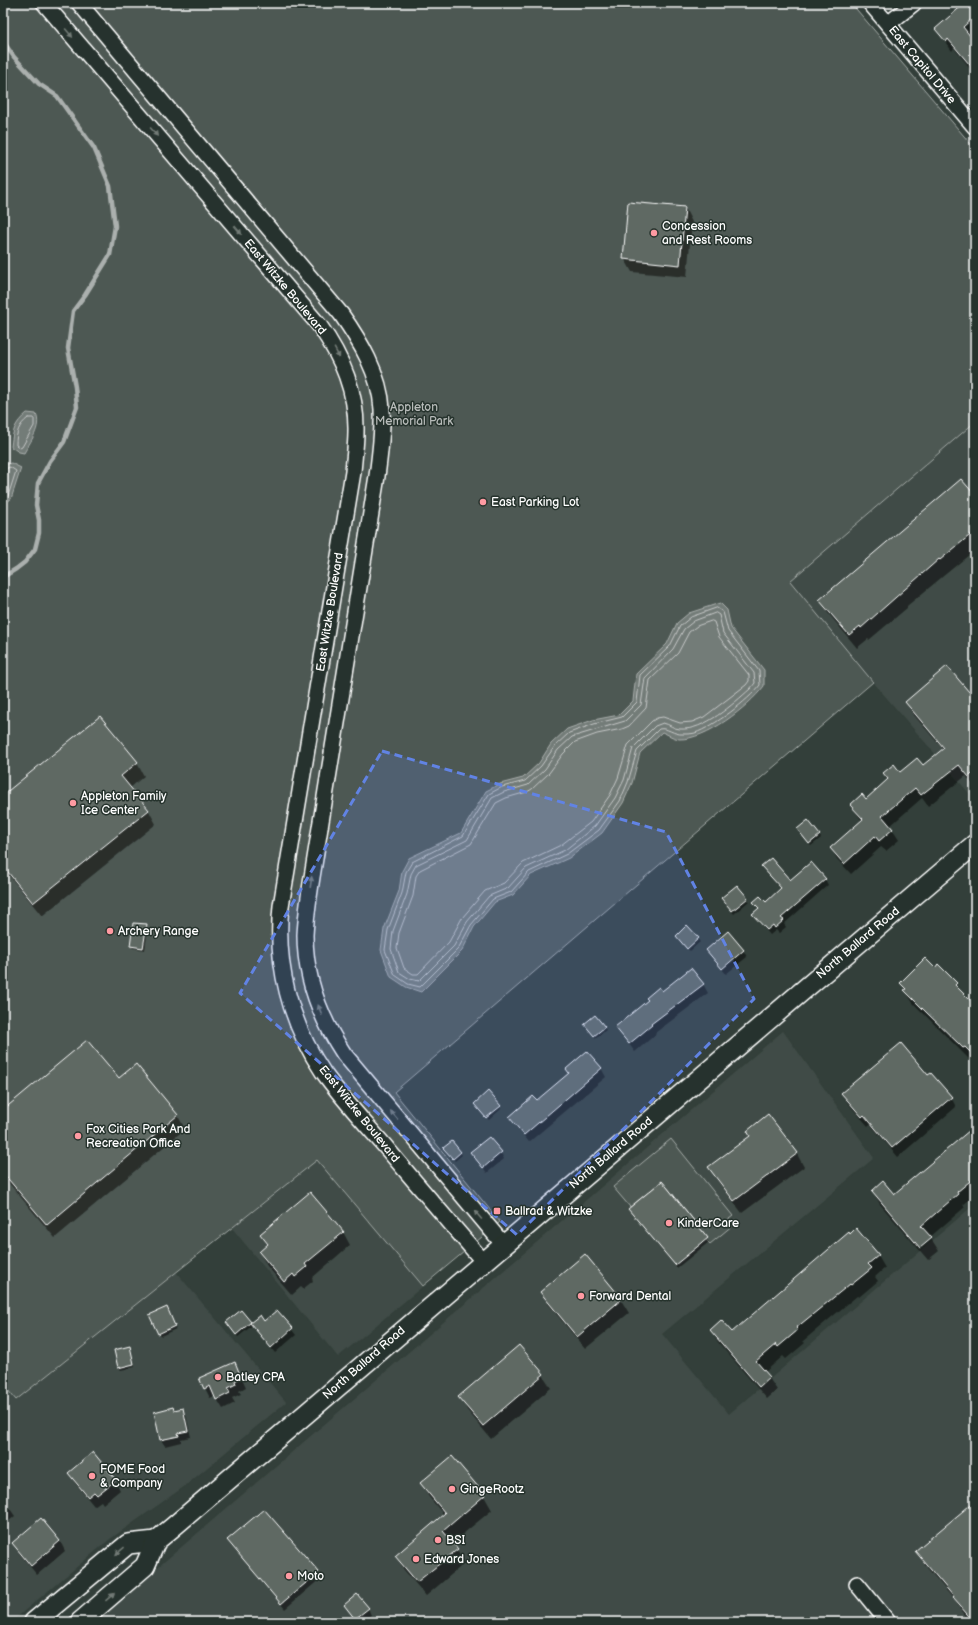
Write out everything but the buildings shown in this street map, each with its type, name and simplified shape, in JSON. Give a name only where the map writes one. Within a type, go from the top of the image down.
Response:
[{"type":"main road","name":"North Ballard Road","points":[[80,1622],[145,1566],[156,1542],[483,1261],[975,844]]},
{"type":"main road","points":[[34,1622],[128,1544],[156,1542]]},
{"type":"street","name":"East Witzke Boulevard","points":[[44,3],[319,326],[332,343],[341,360],[348,380],[356,418],[353,472],[281,906],[279,925],[283,973],[289,1002],[297,1023],[307,1044],[324,1072],[378,1139],[483,1261]]},
{"type":"street","name":"East Witzke Boulevard","points":[[79,3],[341,314],[359,340],[373,373],[382,407],[381,444],[312,877],[306,929],[306,952],[310,976],[318,1007],[330,1033],[344,1054],[503,1244]]},
{"type":"street","name":"East Capitol Drive","points":[[870,3],[975,126]]},
{"type":"street","points":[[888,24],[914,3]]},
{"type":"street","points":[[857,1584],[888,1622]]},
{"type":"highlighted area","points":[[382,751],[666,832],[754,999],[517,1235],[240,993]]},
{"type":"shaded area","points":[[975,422],[975,800],[873,682],[789,581]]},
{"type":"shaded area","points":[[783,1031],[874,1158],[662,1334],[729,1414],[975,1204],[975,1622],[94,1622]]},
{"type":"shaded area","points":[[317,1160],[423,1286],[338,1357],[232,1228]]},
{"type":"shaded area","points":[[176,1272],[286,1402],[185,1486],[110,1539],[17,1617],[8,1622],[3,1622],[3,1384],[16,1399]]},
{"type":"green space","name":"Appleton Memorial Park","points":[[3,3],[851,3],[975,149],[975,422],[790,581],[873,682],[394,1092],[500,1222],[423,1286],[317,1160],[16,1400],[3,1384]]},
{"type":"green space","points":[[671,1139],[733,1216],[729,1219],[733,1225],[710,1244],[706,1240],[708,1238],[662,1181],[630,1207],[613,1187]]},
{"type":"water","points":[[27,413],[36,414],[38,424],[24,453],[11,447],[15,428],[19,421]]},
{"type":"water","points":[[11,463],[21,468],[11,499],[5,503],[3,502],[3,468],[7,464]]},
{"type":"water","points":[[720,603],[727,610],[731,628],[764,670],[764,686],[757,694],[726,721],[701,734],[690,738],[679,739],[662,732],[640,753],[632,783],[623,803],[602,833],[569,858],[531,875],[513,895],[495,902],[474,927],[462,951],[421,992],[406,987],[391,977],[381,950],[384,929],[399,891],[402,871],[409,858],[461,833],[486,791],[500,784],[523,778],[539,763],[551,744],[567,729],[593,720],[619,715],[633,701],[636,674],[667,644],[677,623],[689,613]]},
{"type":"waterway","points":[[3,41],[14,57],[39,84],[57,96],[94,148],[110,186],[115,226],[110,255],[73,311],[68,348],[77,407],[64,442],[50,461],[38,483],[36,505],[39,520],[39,533],[35,549],[25,562],[3,577]]},
{"type":"place","name":"Concession and Rest Rooms","points":[[654,233]]},
{"type":"place","name":"East Parking Lot","points":[[483,502]]},
{"type":"place","name":"Appleton Family Ice Center","points":[[73,803]]},
{"type":"place","name":"Archery Range","points":[[110,931]]},
{"type":"place","name":"Fox Cities Park And Recreation Office","points":[[78,1136]]},
{"type":"place","name":"Ballrad & Witzke","points":[[497,1211]]},
{"type":"place","name":"KinderCare","points":[[669,1223]]},
{"type":"place","name":"Forward Dental","points":[[581,1296]]},
{"type":"place","name":"Batley CPA","points":[[218,1377]]},
{"type":"place","name":"FOME Food & Company","points":[[92,1476]]},
{"type":"place","name":"GingeRootz","points":[[452,1489]]},
{"type":"place","name":"BSI","points":[[438,1540]]},
{"type":"place","name":"Edward Jones","points":[[416,1559]]},
{"type":"place","name":"Moto","points":[[289,1576]]}]
